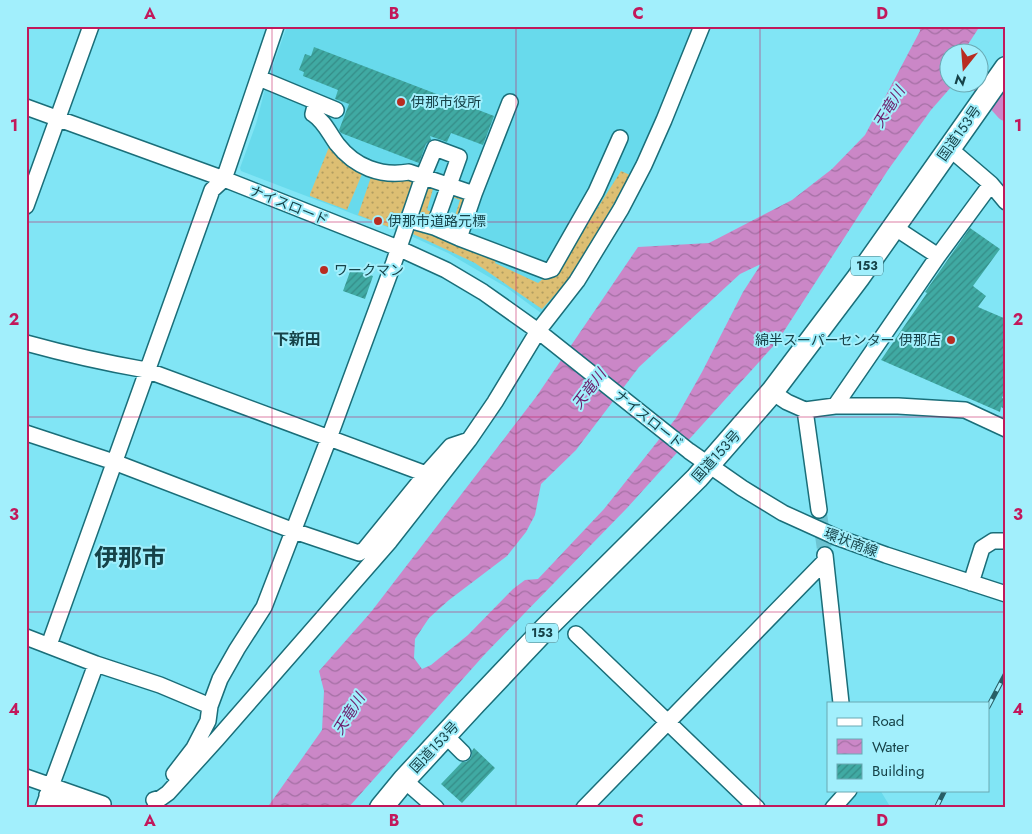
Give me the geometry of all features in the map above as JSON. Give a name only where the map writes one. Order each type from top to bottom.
[{"type":"highway","name":"国道153号","points":[[381,808],[445,735],[546,628],[697,478],[772,392],[858,278],[1006,68]]},
{"type":"street","points":[[26,206],[30,183],[58,119],[91,26]]},
{"type":"street","points":[[49,645],[212,190],[224,179],[276,26]]},
{"type":"street","points":[[152,804],[168,794],[224,732],[390,541],[469,440],[577,282],[621,208],[644,165],[702,26]]},
{"type":"street","points":[[259,78],[336,110]]},
{"type":"street","points":[[316,102],[312,114],[321,119],[344,152],[356,162],[370,170],[381,173],[400,174],[409,172],[474,194]]},
{"type":"street","points":[[459,238],[510,102]]},
{"type":"street","name":"ナイスロード","points":[[26,107],[224,179],[398,248],[446,270],[483,292],[541,333],[689,451],[709,464]]},
{"type":"street","points":[[409,220],[434,227],[546,271],[552,268],[596,192],[620,138]]},
{"type":"street","points":[[953,142],[1006,202]]},
{"type":"street","points":[[152,804],[162,788],[194,748],[208,722],[210,706],[220,679],[264,607],[329,438],[435,148],[459,157],[434,227]]},
{"type":"street","points":[[834,406],[938,256],[991,184]]},
{"type":"street","points":[[894,226],[938,256]]},
{"type":"street","points":[[26,343],[79,357],[146,370],[426,474]]},
{"type":"street","points":[[772,392],[787,402],[805,410],[834,406],[898,406],[965,410],[1006,429]]},
{"type":"street","points":[[805,410],[819,510]]},
{"type":"street","points":[[26,433],[114,462],[294,531],[358,553],[365,549],[451,446],[469,440]]},
{"type":"street","name":"環状南線","points":[[709,464],[757,498],[811,526],[886,555],[1006,594]]},
{"type":"street","points":[[971,583],[982,548],[993,541],[1006,541]]},
{"type":"street","points":[[584,808],[668,723],[825,557],[841,702]]},
{"type":"street","points":[[576,634],[757,808]]},
{"type":"street","points":[[26,637],[96,664],[160,685],[210,706]]},
{"type":"street","points":[[48,794],[96,664]]},
{"type":"street","points":[[445,735],[463,752]]},
{"type":"street","points":[[26,777],[48,794],[80,808]]},
{"type":"street","points":[[404,780],[436,808]]},
{"type":"street","points":[[26,788],[103,804]]},
{"type":"street","points":[[833,808],[847,792]]},
{"type":"shaded area","points":[[287,26],[697,26],[664,108],[613,213],[545,316],[506,287],[448,253],[411,236],[241,171],[240,168],[256,124],[266,85]]},
{"type":"shaded area","points":[[329,147],[342,161],[362,174],[347,210],[310,196]]},
{"type":"shaded area","points":[[621,171],[630,175],[573,275],[542,309],[475,263],[413,234],[416,227],[497,258],[495,263],[538,283],[545,277],[557,272]]},
{"type":"shaded area","points":[[371,177],[392,181],[411,179],[414,183],[394,229],[358,215]]},
{"type":"shaded area","points":[[430,183],[442,187],[440,191],[433,189],[427,210],[432,212],[431,217],[419,213]]},
{"type":"shaded area","points":[[454,191],[466,195],[454,226],[443,223],[446,214],[455,216],[460,200],[452,197]]},
{"type":"shaded area","points":[[853,792],[881,792],[891,808],[839,808]]},
{"type":"water","name":"天竜川","points":[[919,26],[980,26],[970,42],[940,42],[940,92],[947,92],[931,110],[888,170],[777,342],[627,508],[485,654],[348,808],[267,808],[322,730],[324,691],[319,671],[371,612],[536,397],[638,247],[709,243],[792,200],[832,169],[865,135],[920,31]],"holes":[[[761,264],[743,292],[676,418],[604,509],[538,579],[525,580],[513,589],[468,635],[431,665],[422,669],[414,658],[415,639],[429,618],[449,600],[507,556],[526,532],[535,515],[541,484],[576,450],[639,367],[740,274]]]},
{"type":"building","name":"伊那市役所","points":[[314,47],[494,116],[483,145],[451,133],[447,142],[430,136],[431,140],[426,144],[419,163],[341,133],[339,130],[349,104],[335,99],[338,90],[303,76],[304,72],[299,70],[305,54],[311,56]]},
{"type":"building","name":"綿半スーパーセンター 伊那店","points":[[970,228],[1000,249],[973,286],[986,296],[978,307],[1006,319],[1006,389],[1002,398],[1006,399],[1006,401],[1003,408],[1001,407],[1000,412],[881,360],[927,293],[925,292]]},
{"type":"building","points":[[351,269],[373,276],[365,299],[343,291]]},
{"type":"building","points":[[474,748],[495,768],[462,803],[441,784],[462,762],[470,759]]},
{"type":"waterway","points":[[988,92],[1006,112]]},
{"type":"tunnel","points":[[819,510],[825,553]]},
{"type":"railway","points":[[990,703],[1006,673]]},
{"type":"railway","points":[[936,808],[944,792]]},
{"type":"place","name":"伊那市役所","points":[[401,102]]},
{"type":"place","name":"伊那市道路元標","points":[[378,221]]},
{"type":"place","name":"ワークマン","points":[[324,270]]},
{"type":"place","name":"綿半スーパーセンター 伊那店","points":[[951,340]]},
{"type":"district","name":"下新田","points":[[297,339]]},
{"type":"district","name":"伊那市","points":[[130,557]]}]
